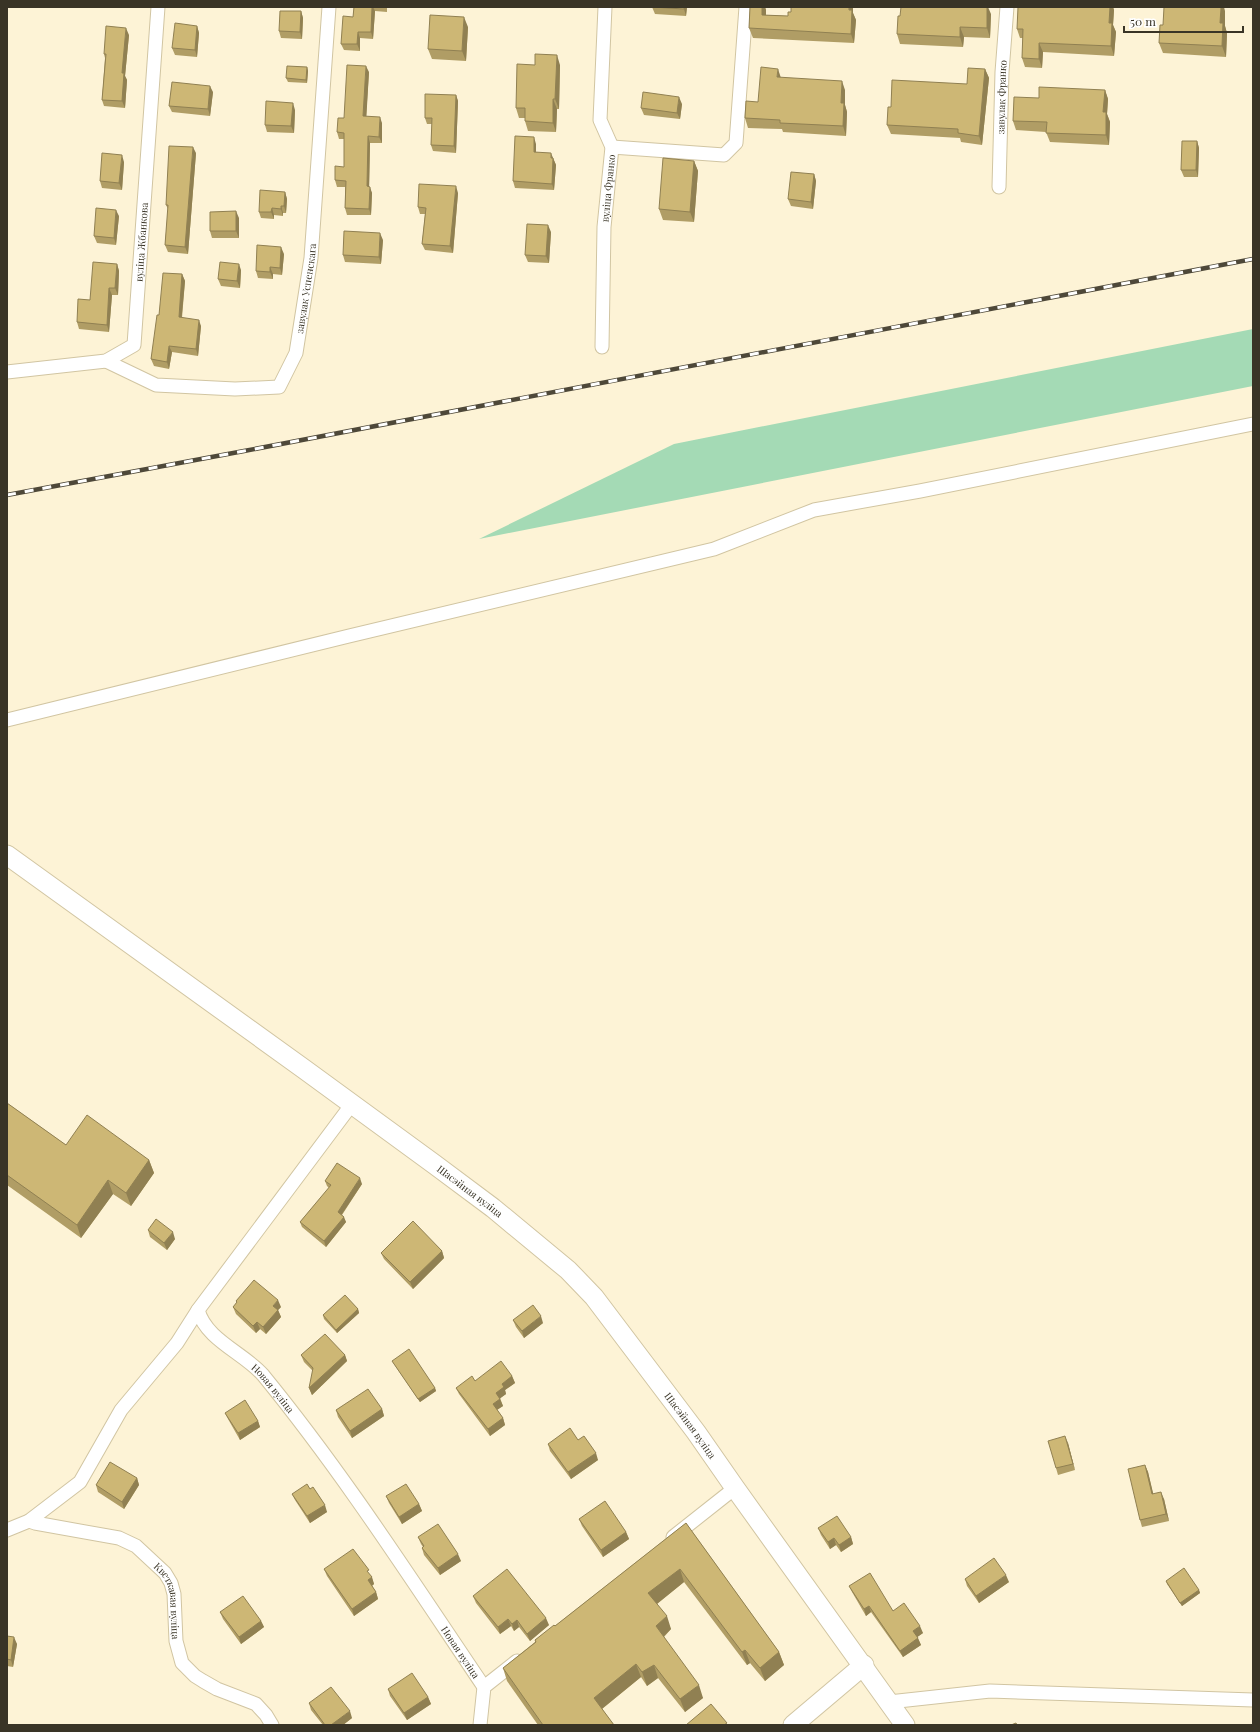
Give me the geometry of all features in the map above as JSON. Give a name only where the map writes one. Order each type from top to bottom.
[{"type":"main road","name":"Шасэйная вуліца","points":[[7,855],[185,982],[434,1164],[492,1208],[568,1270],[594,1297],[696,1432],[864,1665],[905,1725]]},
{"type":"main road","points":[[793,1725],[864,1665]]},
{"type":"street","name":"вуліца Жбанкова","points":[[7,372],[106,361],[134,345],[158,7]]},
{"type":"street","name":"завулак Успенскага","points":[[106,361],[156,385],[235,389],[279,387],[296,353],[311,258],[328,7]]},
{"type":"street","name":"вуліца Франко","points":[[602,347],[604,227],[612,146],[600,120],[606,7]]},
{"type":"street","points":[[612,146],[724,155],[736,143],[746,7]]},
{"type":"street","name":"завулак Франко","points":[[999,187],[1002,72],[1007,7]]},
{"type":"street","points":[[7,720],[349,636],[714,549],[814,510],[920,491],[1253,424]]},
{"type":"street","points":[[7,1530],[29,1521],[80,1482],[121,1410],[177,1343],[198,1310],[352,1104]]},
{"type":"street","name":"Новая вуліца","points":[[198,1310],[203,1323],[212,1333],[248,1360],[262,1374],[330,1462],[396,1556],[484,1688]]},
{"type":"street","points":[[661,1546],[735,1488]]},
{"type":"street","name":"Кветкавая вуліца","points":[[29,1521],[119,1538],[136,1546],[165,1573],[171,1583],[174,1594],[176,1641],[182,1663],[195,1676],[217,1689],[256,1704],[266,1715],[272,1725]]},
{"type":"street","points":[[480,1725],[484,1688],[527,1654]]},
{"type":"street","points":[[889,1702],[990,1691],[1253,1700]]},
{"type":"green space","points":[[1253,329],[1253,386],[479,539],[674,444]]},
{"type":"building","points":[[354,7],[372,7],[371,32],[358,32],[357,44],[341,44],[343,16],[353,17]]},
{"type":"building","points":[[652,7],[684,7],[684,9]]},
{"type":"building","points":[[750,7],[762,7],[762,15],[788,16],[788,12],[791,12],[791,7],[849,7],[849,10],[852,10],[851,34],[749,28]]},
{"type":"building","points":[[901,7],[987,7],[987,28],[960,27],[960,37],[897,34],[898,16],[900,16]]},
{"type":"building","points":[[1018,7],[1110,7],[1109,23],[1112,23],[1111,46],[1039,43],[1039,59],[1022,58],[1023,29],[1017,29]]},
{"type":"building","points":[[1164,7],[1221,7],[1220,23],[1223,23],[1222,46],[1159,43],[1160,25],[1163,25]]},
{"type":"building","points":[[280,11],[301,11],[300,32],[279,31]]},
{"type":"building","points":[[430,15],[464,17],[462,51],[428,49]]},
{"type":"building","points":[[175,23],[197,26],[195,50],[172,48]]},
{"type":"building","points":[[106,26],[126,28],[122,73],[124,73],[122,101],[102,100],[106,54],[104,54]]},
{"type":"building","points":[[535,54],[557,55],[555,99],[553,99],[553,123],[525,121],[525,108],[516,108],[517,64],[535,65]]},
{"type":"building","points":[[347,65],[366,66],[363,116],[380,117],[379,137],[368,136],[367,186],[370,187],[369,209],[345,208],[346,181],[335,180],[335,166],[344,167],[344,133],[337,132],[338,118],[344,118]]},
{"type":"building","points":[[287,66],[307,67],[306,80],[286,78]]},
{"type":"building","points":[[761,67],[778,69],[777,77],[842,81],[841,103],[844,103],[843,126],[780,123],[780,120],[745,118],[746,101],[758,102]]},
{"type":"building","points":[[968,68],[985,69],[979,136],[958,133],[958,129],[887,125],[888,107],[891,107],[892,80],[967,84]]},
{"type":"building","points":[[172,82],[210,86],[208,109],[169,106]]},
{"type":"building","points":[[1039,87],[1105,90],[1103,112],[1106,112],[1106,135],[1046,133],[1047,122],[1013,121],[1014,97],[1039,98]]},
{"type":"building","points":[[643,92],[679,97],[677,113],[641,108]]},
{"type":"building","points":[[425,94],[456,95],[454,146],[431,145],[432,118],[425,118]]},
{"type":"building","points":[[266,101],[293,103],[291,126],[265,125]]},
{"type":"building","points":[[515,136],[534,137],[534,152],[551,153],[551,158],[553,158],[552,184],[513,181]]},
{"type":"building","points":[[1182,141],[1197,141],[1196,170],[1181,170]]},
{"type":"building","points":[[169,146],[193,147],[185,247],[165,245],[168,205],[166,205]]},
{"type":"building","points":[[102,153],[122,155],[119,183],[100,181]]},
{"type":"building","points":[[663,158],[694,161],[690,212],[659,209]]},
{"type":"building","points":[[791,172],[814,174],[811,202],[788,199]]},
{"type":"building","points":[[419,184],[456,186],[450,246],[422,244],[426,208],[418,207]]},
{"type":"building","points":[[260,190],[285,192],[284,206],[281,206],[281,209],[272,208],[271,212],[259,212]]},
{"type":"building","points":[[96,208],[116,210],[114,238],[94,236]]},
{"type":"building","points":[[236,211],[236,231],[210,231],[210,212]]},
{"type":"building","points":[[527,224],[548,225],[546,256],[525,255]]},
{"type":"building","points":[[344,231],[380,233],[379,257],[343,255]]},
{"type":"building","points":[[257,245],[281,247],[280,268],[270,267],[270,272],[256,271]]},
{"type":"building","points":[[93,262],[117,264],[115,288],[109,288],[107,325],[77,322],[78,299],[90,300]]},
{"type":"building","points":[[220,262],[239,264],[237,281],[218,279]]},
{"type":"building","points":[[163,273],[182,274],[179,317],[199,320],[196,349],[169,346],[167,362],[151,359],[157,315],[159,315]]},
{"type":"building","points":[[7,1103],[66,1145],[87,1115],[149,1160],[126,1193],[108,1180],[77,1225],[7,1175]]},
{"type":"building","points":[[337,1163],[360,1178],[338,1212],[344,1217],[324,1241],[300,1222],[331,1185],[325,1181]]},
{"type":"building","points":[[156,1219],[173,1232],[164,1243],[148,1230]]},
{"type":"building","points":[[413,1221],[442,1251],[410,1282],[381,1253]]},
{"type":"building","points":[[254,1280],[278,1300],[273,1306],[278,1310],[263,1327],[257,1322],[253,1326],[233,1307],[237,1302],[236,1301]]},
{"type":"building","points":[[345,1295],[358,1309],[336,1330],[323,1315]]},
{"type":"building","points":[[533,1305],[541,1316],[522,1331],[513,1320]]},
{"type":"building","points":[[325,1334],[345,1355],[309,1388],[313,1368],[301,1355]]},
{"type":"building","points":[[409,1349],[435,1388],[418,1399],[392,1361]]},
{"type":"building","points":[[501,1361],[512,1376],[502,1384],[504,1387],[496,1393],[500,1399],[493,1404],[503,1418],[488,1429],[456,1388],[472,1376],[475,1381]]},
{"type":"building","points":[[368,1389],[382,1409],[350,1431],[336,1410]]},
{"type":"building","points":[[245,1400],[258,1421],[238,1433],[225,1413]]},
{"type":"building","points":[[570,1428],[578,1440],[584,1436],[596,1453],[568,1472],[548,1444]]},
{"type":"building","points":[[1065,1436],[1073,1464],[1056,1468],[1048,1441]]},
{"type":"building","points":[[110,1462],[137,1478],[122,1502],[96,1485]]},
{"type":"building","points":[[1145,1465],[1152,1494],[1161,1492],[1166,1514],[1140,1520],[1128,1469]]},
{"type":"building","points":[[307,1484],[310,1489],[313,1487],[325,1505],[307,1516],[292,1494]]},
{"type":"building","points":[[406,1484],[419,1504],[399,1517],[386,1496]]},
{"type":"building","points":[[605,1501],[626,1532],[601,1550],[579,1519]]},
{"type":"building","points":[[837,1516],[851,1537],[839,1545],[834,1538],[828,1542],[818,1528]]},
{"type":"building","points":[[686,1523],[779,1652],[760,1668],[745,1650],[742,1652],[680,1569],[648,1593],[667,1616],[656,1626],[699,1685],[680,1699],[654,1665],[642,1672],[636,1664],[594,1698],[614,1725],[543,1725],[503,1668],[536,1642],[535,1640]]},
{"type":"building","points":[[438,1524],[458,1554],[438,1568],[422,1548],[424,1546],[418,1537]]},
{"type":"building","points":[[353,1549],[369,1570],[367,1571],[372,1577],[368,1580],[376,1592],[352,1609],[324,1569]]},
{"type":"building","points":[[994,1558],[1006,1575],[976,1596],[965,1579]]},
{"type":"building","points":[[1184,1568],[1199,1590],[1180,1603],[1166,1581]]},
{"type":"building","points":[[507,1569],[546,1618],[527,1634],[517,1620],[512,1624],[508,1619],[498,1627],[473,1596]]},
{"type":"building","points":[[870,1573],[893,1611],[904,1603],[920,1626],[913,1631],[918,1638],[900,1651],[869,1606],[864,1609],[849,1586]]},
{"type":"building","points":[[243,1596],[261,1621],[239,1637],[220,1612]]},
{"type":"building","points":[[7,1636],[14,1637],[11,1660],[7,1659]]},
{"type":"building","points":[[412,1673],[428,1697],[404,1713],[388,1689]]},
{"type":"building","points":[[331,1687],[350,1711],[331,1725],[325,1725],[309,1703]]},
{"type":"building","points":[[711,1704],[727,1723],[724,1725],[686,1725]]},
{"type":"railway","points":[[7,495],[1253,259]]}]
